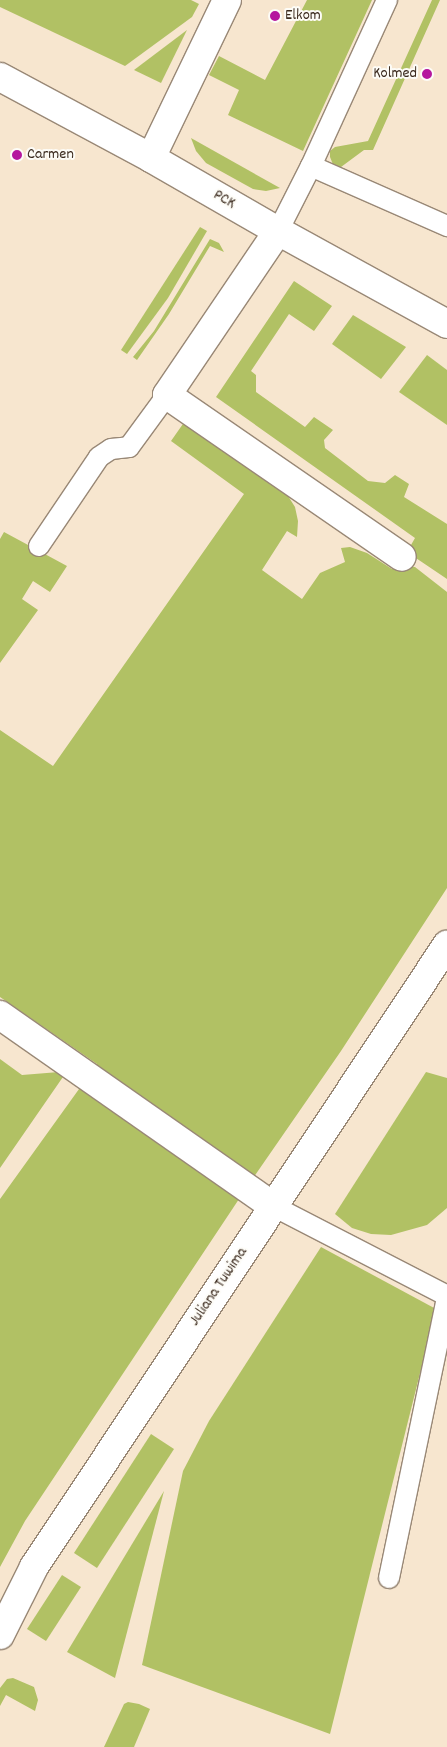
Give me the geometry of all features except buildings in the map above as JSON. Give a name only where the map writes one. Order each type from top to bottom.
[{"type":"street","points":[[151,158],[227,0]]},
{"type":"street","name":"PCK","points":[[0,77],[151,158],[278,231],[447,324]]},
{"type":"street","points":[[278,231],[168,394],[402,557]]},
{"type":"street","name":"Juliana Tuwima","points":[[0,1635],[34,1567],[447,945]]},
{"type":"street","points":[[0,1015],[273,1206]]},
{"type":"lane","points":[[278,231],[311,166],[387,0]]},
{"type":"lane","points":[[311,166],[447,226]]},
{"type":"lane","points":[[39,546],[98,457],[111,448],[129,447],[168,394]]},
{"type":"lane","points":[[273,1206],[447,1296]]},
{"type":"lane","points":[[389,1578],[447,1299]]},
{"type":"green space","points":[[0,0],[191,0],[199,4],[192,17],[125,66],[0,7]]},
{"type":"green space","points":[[307,0],[372,0],[303,151],[228,115],[239,90],[209,75],[219,56],[265,80]]},
{"type":"green space","points":[[432,0],[440,0],[373,150],[364,150],[341,167],[334,167],[330,151],[335,147],[368,141]]},
{"type":"green space","points":[[187,30],[161,83],[134,70]]},
{"type":"green space","points":[[191,138],[280,188],[266,191],[253,189],[206,163],[196,151]]},
{"type":"green space","points":[[200,227],[207,231],[168,298],[127,354],[121,350]]},
{"type":"green space","points":[[210,239],[219,243],[224,252],[210,246],[169,314],[137,360],[133,357],[154,331]]},
{"type":"green space","points":[[294,281],[332,306],[314,331],[289,314],[251,371],[256,375],[256,392],[305,427],[314,417],[333,430],[324,440],[325,448],[368,481],[385,483],[395,475],[409,484],[404,497],[447,524],[447,579],[407,552],[415,538],[216,397]]},
{"type":"green space","points":[[353,315],[406,347],[381,379],[332,344]]},
{"type":"green space","points":[[427,355],[447,370],[447,425],[399,392]]},
{"type":"green space","points":[[185,421],[288,496],[295,507],[298,521],[297,537],[287,531],[262,570],[302,599],[320,573],[345,562],[341,548],[350,547],[367,553],[392,569],[397,566],[415,567],[447,592],[447,888],[341,1051],[247,1187],[25,1521],[0,1567],[0,1199],[97,1064],[0,997],[0,730],[53,766],[244,494],[171,441]]},
{"type":"green space","points":[[4,532],[67,566],[50,592],[33,581],[22,599],[38,610],[0,663],[0,539]]},
{"type":"green space","points":[[0,1059],[22,1075],[59,1072],[65,1074],[0,1168]]},
{"type":"green space","points":[[426,1072],[447,1078],[447,1208],[427,1225],[391,1235],[371,1234],[352,1228],[335,1214]]},
{"type":"green space","points":[[321,1247],[436,1309],[330,1734],[142,1665],[183,1471],[209,1421]]},
{"type":"green space","points":[[151,1434],[174,1449],[97,1568],[74,1553]]},
{"type":"green space","points":[[164,1491],[115,1678],[67,1652]]},
{"type":"green space","points":[[62,1575],[81,1587],[46,1641],[27,1629]]},
{"type":"green space","points":[[13,1678],[34,1687],[38,1700],[35,1711],[6,1695],[0,1706],[0,1688],[7,1679]]},
{"type":"green space","points":[[128,1702],[150,1709],[134,1747],[104,1747],[124,1704]]},
{"type":"place","name":"Elkom","points":[[275,16]]},
{"type":"place","name":"Kolmed","points":[[427,74]]},
{"type":"place","name":"Carmen","points":[[17,155]]}]
